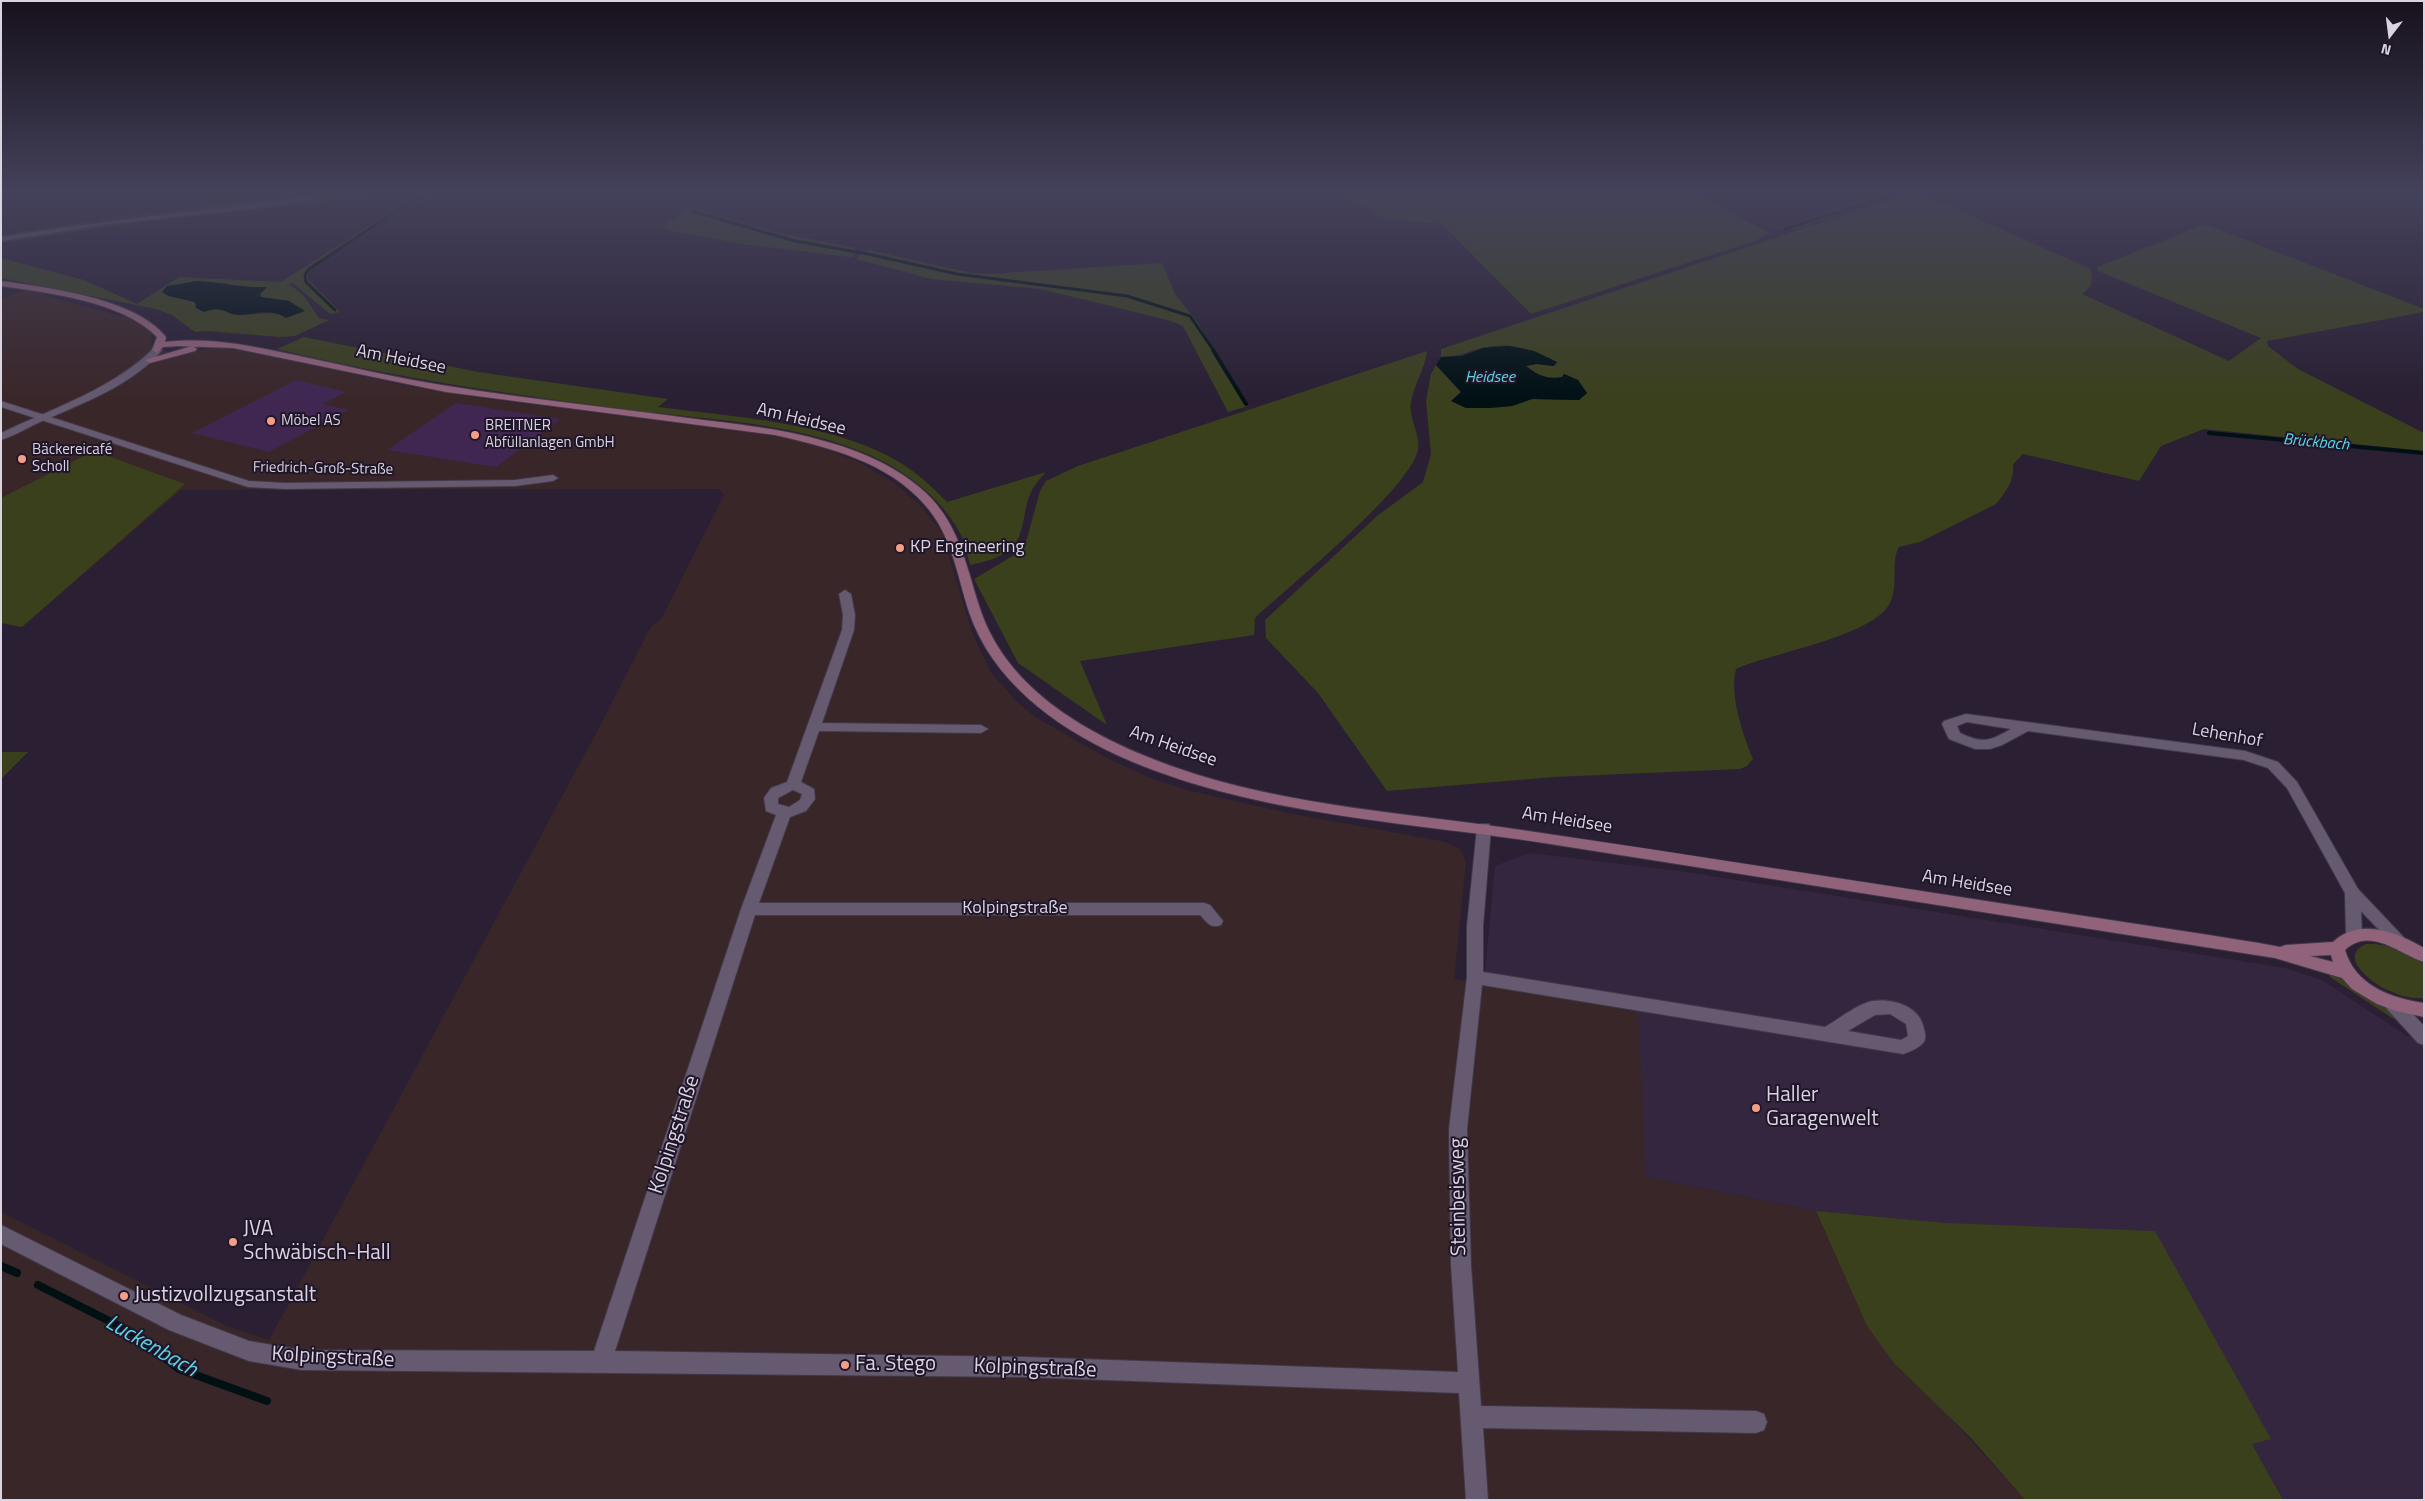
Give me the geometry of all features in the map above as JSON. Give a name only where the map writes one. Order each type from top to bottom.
[{"type":"main road","points":[[1,283],[59,294],[125,312],[141,319],[158,330],[210,344]]},
{"type":"main road","points":[[158,330],[162,337],[158,347]]},
{"type":"main road","points":[[150,360],[210,344]]},
{"type":"main road","name":"Am Heidsee","points":[[158,347],[210,344],[268,352],[446,389],[775,432],[814,440],[843,449],[879,465],[900,477],[931,505],[951,533],[958,551],[966,588],[983,632],[992,649],[1018,680],[1044,705],[1083,731],[1120,751],[1155,766],[1253,794],[1385,816],[1484,828],[2275,952],[2347,973]]},
{"type":"main road","points":[[2424,956],[2402,944],[2375,935],[2354,935],[2343,940],[2337,948],[2339,961],[2347,973],[2359,985],[2393,1004],[2424,1010]]},
{"type":"main road","name":"Am Heidsee","points":[[2275,952],[2337,948]]},
{"type":"street","points":[[1,436],[113,382],[150,360],[158,347]]},
{"type":"street","name":"Friedrich-Groß-Straße","points":[[1,404],[248,484],[285,486],[515,483],[553,478]]},
{"type":"street","points":[[793,785],[848,630],[849,615],[844,594]]},
{"type":"street","points":[[814,727],[981,729]]},
{"type":"street","name":"Lehenhof","points":[[2024,727],[2245,756],[2273,765],[2292,785],[2353,894],[2402,944]]},
{"type":"street","points":[[793,785],[803,787],[808,792],[809,799],[804,806],[795,811],[784,813],[776,811],[771,807],[769,802],[777,791],[793,785]]},
{"type":"street","name":"Kolpingstraße","points":[[601,1362],[749,909],[784,813]]},
{"type":"street","name":"Steinbeisweg","points":[[1477,1500],[1461,1265],[1458,1129],[1475,977],[1475,926],[1484,828]]},
{"type":"street","name":"Lehenhof","points":[[2353,894],[2354,935]]},
{"type":"street","name":"Kolpingstraße","points":[[749,909],[1204,909],[1215,920]]},
{"type":"street","points":[[1475,977],[1828,1034]]},
{"type":"street","points":[[2393,1004],[2424,1038]]},
{"type":"street","name":"Kolpingstraße","points":[[1,1234],[176,1322],[249,1351],[302,1360],[339,1362],[601,1362],[1024,1367],[1470,1383]]},
{"type":"street","points":[[1472,1417],[1756,1422]]},
{"type":"shaded area","points":[[26,290],[135,320],[151,331],[152,346],[159,347],[173,355],[212,348],[239,350],[399,384],[473,397],[781,437],[821,447],[859,462],[895,483],[922,507],[942,533],[972,632],[990,671],[1018,703],[1037,718],[1109,759],[1153,779],[1187,790],[1288,813],[1446,842],[1460,849],[1466,863],[1454,979],[1638,1012],[1646,1177],[1816,1211],[1867,1326],[2025,1500],[1,1500],[1,1212],[227,1326],[269,1340],[601,724],[650,628],[661,619],[724,495],[719,489],[181,490],[22,627],[1,623],[1,299]]},
{"type":"shaded area","points":[[1529,853],[1687,872],[2285,968],[2322,980],[2407,1036],[2424,1039],[2424,1500],[2283,1500],[2252,1444],[2270,1439],[1946,1223],[1816,1211],[1645,1177],[1637,1012],[1484,984],[1495,866]]},
{"type":"green space","points":[[1,262],[16,262],[84,280],[137,304],[179,277],[281,282],[312,262],[321,262],[312,268],[308,274],[308,280],[340,312],[330,314],[293,283],[289,284],[304,296],[319,318],[329,320],[295,336],[280,337],[206,331],[195,332],[172,315],[156,309],[1,278]],"holes":[[[224,283],[238,287],[266,287],[260,294],[261,297],[289,301],[280,314],[242,315],[202,305],[163,292]]]},
{"type":"green space","points":[[867,262],[922,262],[971,273],[988,274],[1162,263],[1175,294],[1197,322],[1248,406],[1228,412],[1183,326],[1171,321],[1041,289],[931,279]]},
{"type":"green space","points":[[1480,262],[1690,262],[1531,314]]},
{"type":"green space","points":[[1702,262],[2076,262],[2089,268],[2092,274],[2091,286],[2082,294],[2229,361],[2261,338],[2098,271],[2097,267],[2109,262],[2303,262],[2424,309],[2424,312],[2267,341],[2268,346],[2298,369],[2424,433],[2424,451],[2204,429],[2161,446],[2139,481],[2023,454],[2013,464],[2011,481],[1996,504],[1920,542],[1899,547],[1895,560],[1893,596],[1880,615],[1864,625],[1843,634],[1736,669],[1734,690],[1738,714],[1753,759],[1747,766],[1740,769],[1554,777],[1387,791],[1318,693],[1266,638],[1265,620],[1377,516],[1423,482],[1431,454],[1426,401],[1431,374],[1436,365],[1461,392],[1452,401],[1466,408],[1512,406],[1532,399],[1579,400],[1587,393],[1578,380],[1564,374],[1562,377],[1557,378],[1547,377],[1538,374],[1526,366],[1536,364],[1553,366],[1556,362],[1530,350],[1501,345],[1441,357],[1441,349]]},
{"type":"green space","points":[[304,337],[478,372],[668,399],[658,407],[787,424],[820,431],[852,440],[881,452],[913,471],[947,502],[1046,472],[1036,483],[1031,493],[1018,540],[1014,546],[995,558],[970,565],[963,539],[956,525],[925,490],[886,463],[843,445],[783,429],[541,398],[452,384],[364,369],[277,349]]},
{"type":"green space","points":[[1427,351],[1411,402],[1411,414],[1418,438],[1418,450],[1410,467],[1372,512],[1255,618],[1254,635],[1080,661],[1107,725],[1018,663],[974,579],[1016,554],[1026,542],[1040,491],[1046,481],[1078,466]]},
{"type":"green space","points":[[94,451],[185,484],[22,627],[1,623],[1,498]]},
{"type":"green space","points":[[1,752],[28,752],[1,779]]},
{"type":"green space","points":[[2366,944],[2382,945],[2397,949],[2424,964],[2424,998],[2411,998],[2398,994],[2383,988],[2367,977],[2356,963],[2355,956],[2358,950]]},
{"type":"green space","points":[[2327,972],[2367,994],[2403,1022],[2392,1018],[2330,977]]},
{"type":"green space","points":[[1816,1211],[1946,1223],[2155,1231],[2271,1439],[2252,1444],[2283,1500],[2025,1500],[1971,1438],[1894,1363],[1867,1326]]},
{"type":"water","points":[[197,281],[249,287],[267,287],[260,294],[261,297],[289,301],[305,311],[286,318],[269,312],[236,315],[217,309],[204,312],[196,308],[195,302],[168,296],[162,292],[167,286]]},
{"type":"water","name":"Heidsee","points":[[1509,346],[1534,351],[1557,362],[1554,366],[1536,364],[1526,366],[1534,372],[1547,377],[1557,378],[1562,377],[1564,374],[1578,380],[1587,393],[1579,400],[1532,399],[1512,406],[1489,408],[1466,408],[1451,401],[1461,392],[1436,365],[1441,357],[1462,356],[1483,348]]},
{"type":"building","name":"Möbel AS","points":[[296,380],[346,392],[323,404],[348,410],[269,452],[192,433]]},
{"type":"building","name":"BREITNER Abfüllanlagen GmbH","points":[[456,403],[561,419],[496,467],[387,450]]},
{"type":"waterway","points":[[319,262],[309,269],[305,275],[306,282],[335,310]]},
{"type":"waterway","points":[[904,262],[957,274],[1127,296],[1190,316],[1214,351]]},
{"type":"waterway","points":[[1213,350],[1246,404]]},
{"type":"waterway","name":"Brückbach","points":[[2209,433],[2424,453]]},
{"type":"waterway","name":"Luckenbach","points":[[1,1266],[17,1273]]},
{"type":"waterway","name":"Luckenbach","points":[[38,1285],[131,1332],[179,1369],[267,1401]]},
{"type":"place","name":"Möbel AS","points":[[271,421]]},
{"type":"place","name":"BREITNER Abfüllanlagen GmbH","points":[[475,435]]},
{"type":"place","name":"Bäckereicafé Scholl","points":[[22,459]]},
{"type":"place","name":"KP Engineering","points":[[900,548]]},
{"type":"place","name":"Haller Garagenwelt","points":[[1756,1108]]},
{"type":"place","name":"JVA Schwäbisch-Hall","points":[[233,1242]]},
{"type":"place","name":"Justizvollzugsanstalt","points":[[124,1296]]},
{"type":"place","name":"Fa. Stego","points":[[845,1365]]}]
